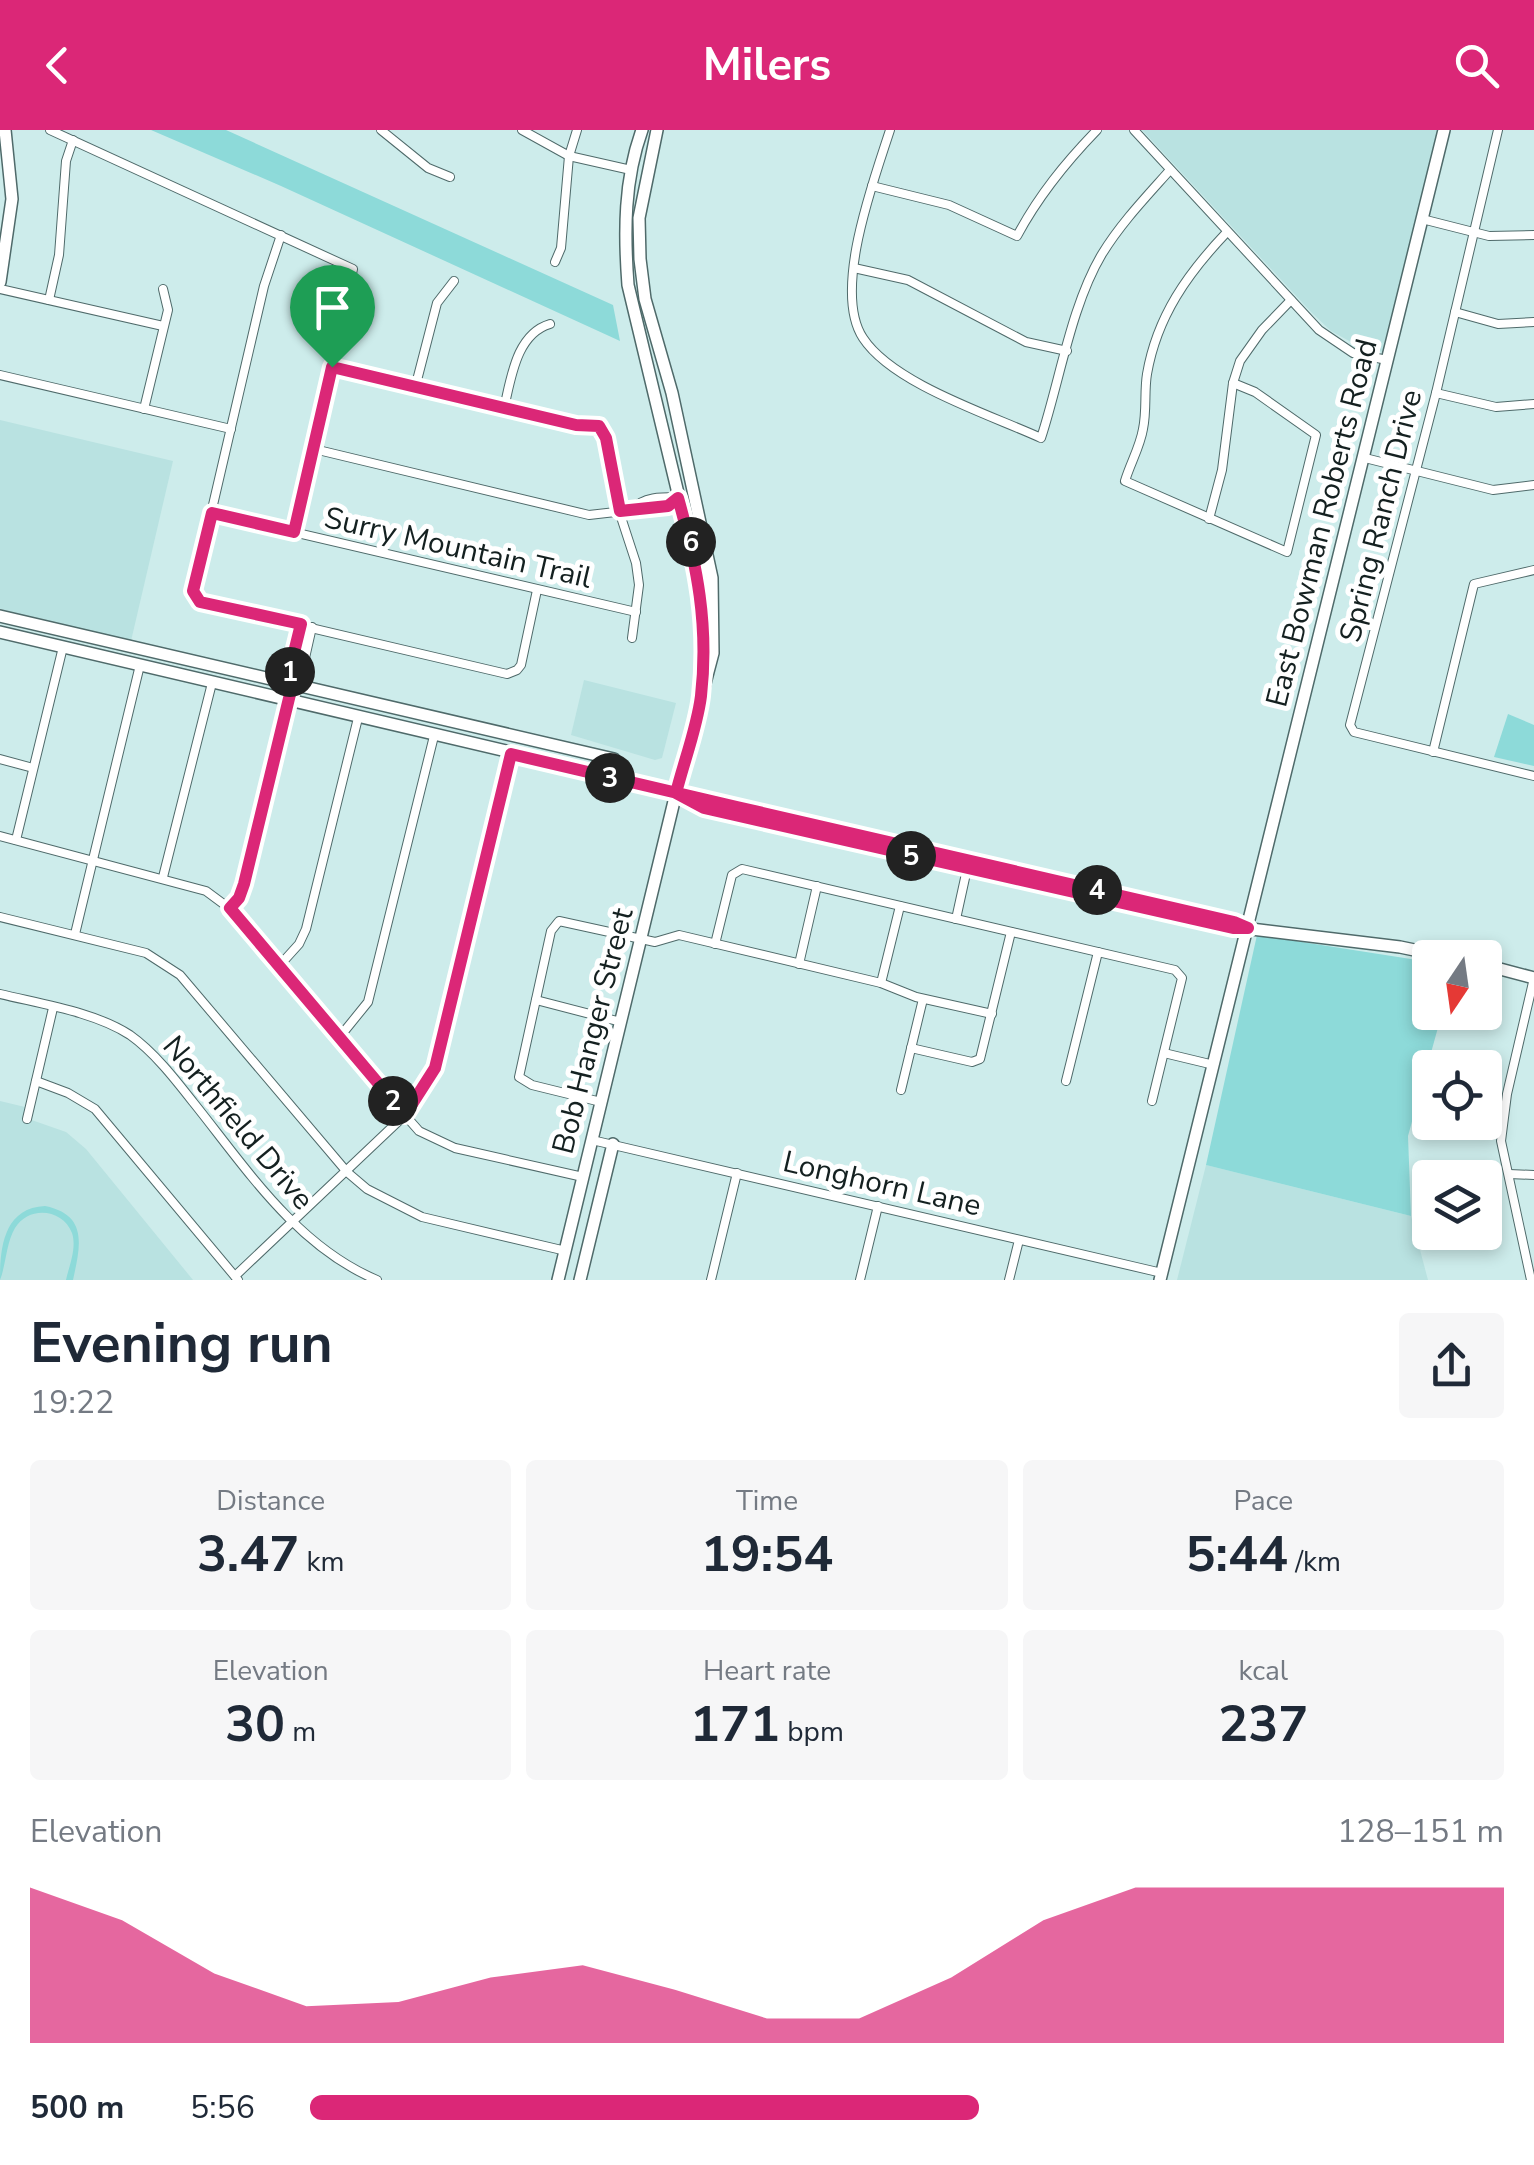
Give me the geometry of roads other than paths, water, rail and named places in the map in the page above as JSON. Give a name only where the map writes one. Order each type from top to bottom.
[{"type":"main road","points":[[0,286],[12,200],[5,130]]},
{"type":"main road","points":[[642,130],[631,170],[624,242],[628,284],[685,496]]},
{"type":"main road","points":[[657,130],[641,204],[640,259],[645,299],[676,412],[685,496]]},
{"type":"main road","name":"East Bowman Roberts Road","points":[[1161,1277],[1444,130]]},
{"type":"main road","name":"Bob Hanger Street","points":[[558,1280],[713,654],[712,578],[685,496]]},
{"type":"main road","points":[[0,616],[614,759]]},
{"type":"main road","points":[[0,632],[1248,928]]},
{"type":"main road","points":[[63,647],[66,633]]},
{"type":"main road","points":[[289,700],[292,686]]},
{"type":"main road","points":[[492,732],[562,766]]},
{"type":"main road","points":[[676,793],[704,808],[1233,928],[1412,949]]},
{"type":"main road","points":[[1502,970],[1534,978]]},
{"type":"main road","name":"Bob Hanger Street","points":[[580,1280],[613,1144]]},
{"type":"street","points":[[50,130],[353,269],[294,532]]},
{"type":"street","points":[[381,130],[428,168],[450,176]]},
{"type":"street","points":[[522,130],[569,156],[631,170]]},
{"type":"street","points":[[554,262],[561,248],[569,156],[577,130]]},
{"type":"street","points":[[890,130],[872,186],[854,268],[852,302],[860,335],[879,357],[906,376],[1042,438],[1077,307],[1100,257],[1126,218],[1170,170]]},
{"type":"street","points":[[872,186],[950,205],[1017,236],[1061,168],[1097,130]]},
{"type":"street","points":[[1134,130],[1319,330],[1354,353],[1387,360]]},
{"type":"street","name":"Spring Ranch Drive","points":[[1498,130],[1436,393],[1350,724],[1354,732],[1534,776]]},
{"type":"street","points":[[49,300],[59,254],[66,161],[74,140]]},
{"type":"street","points":[[1422,218],[1506,238],[1534,235]]},
{"type":"street","points":[[1228,232],[1196,265],[1175,295],[1158,334],[1147,375],[1142,434],[1125,481],[1287,552],[1316,435],[1254,392],[1233,383]]},
{"type":"street","points":[[281,236],[264,286],[193,591],[195,597],[200,602],[513,673],[521,665],[538,590]]},
{"type":"street","points":[[854,268],[896,276],[1026,342],[1067,351]]},
{"type":"street","points":[[415,388],[437,303],[454,280]]},
{"type":"street","points":[[0,286],[163,326]]},
{"type":"street","points":[[144,409],[168,302],[163,289]]},
{"type":"street","points":[[1208,519],[1222,470],[1233,383],[1240,361],[1262,330],[1291,300]]},
{"type":"street","points":[[1455,312],[1498,324],[1534,322]]},
{"type":"street","points":[[504,408],[523,348],[540,327],[550,324]]},
{"type":"street","points":[[332,367],[602,429],[636,563],[639,584],[632,638]]},
{"type":"street","points":[[0,375],[231,430]]},
{"type":"street","points":[[1436,393],[1496,407],[1534,404]]},
{"type":"street","points":[[314,449],[589,515],[668,506],[685,496]]},
{"type":"street","points":[[1366,458],[1493,490],[1534,486]]},
{"type":"street","name":"Surry Mountain Trail","points":[[212,513],[636,612]]},
{"type":"street","points":[[1433,752],[1474,584],[1534,570]]},
{"type":"street","points":[[301,624],[288,677],[292,686],[300,680],[312,628]]},
{"type":"street","points":[[16,840],[63,647]]},
{"type":"street","points":[[75,934],[140,666]]},
{"type":"street","points":[[163,878],[212,682]]},
{"type":"street","points":[[230,908],[244,884],[289,700]]},
{"type":"street","points":[[280,965],[299,944],[306,929],[358,718]]},
{"type":"street","points":[[338,1039],[368,1002],[434,736]]},
{"type":"street","points":[[36,1081],[95,1109],[237,1278],[405,1115],[435,1068],[511,754]]},
{"type":"street","points":[[0,759],[34,768]]},
{"type":"street","points":[[0,836],[206,891],[230,908],[419,1131],[455,1148],[584,1177]]},
{"type":"street","points":[[715,944],[732,875],[742,869],[1181,973],[1152,1101]]},
{"type":"street","points":[[956,918],[967,869]]},
{"type":"street","points":[[799,964],[817,886]]},
{"type":"street","points":[[881,983],[900,906]]},
{"type":"street","points":[[0,916],[146,952],[180,975],[347,1172],[389,1203],[422,1218],[566,1251]]},
{"type":"street","points":[[601,1102],[532,1085],[519,1077],[555,922],[656,942],[676,935],[881,983],[923,999],[992,1014]]},
{"type":"street","points":[[911,1048],[978,1061],[1011,932]]},
{"type":"street","points":[[1066,1081],[1098,952]]},
{"type":"street","points":[[1531,1280],[1531,1265],[1502,1141],[1506,1094],[1534,978]]},
{"type":"street","name":"Northfield Drive","points":[[0,994],[96,1018],[142,1044],[294,1224],[328,1254],[377,1280]]},
{"type":"street","points":[[902,1090],[923,999]]},
{"type":"street","points":[[536,1000],[621,1022]]},
{"type":"street","points":[[27,1119],[52,1008]]},
{"type":"street","points":[[1164,1053],[1214,1065]]},
{"type":"street","name":"Longhorn Lane","points":[[592,1140],[1161,1277]]},
{"type":"street","points":[[710,1280],[736,1173]]},
{"type":"street","points":[[1508,1174],[1534,1175]]},
{"type":"street","points":[[860,1280],[878,1206]]},
{"type":"street","points":[[1010,1280],[1019,1240]]}]
